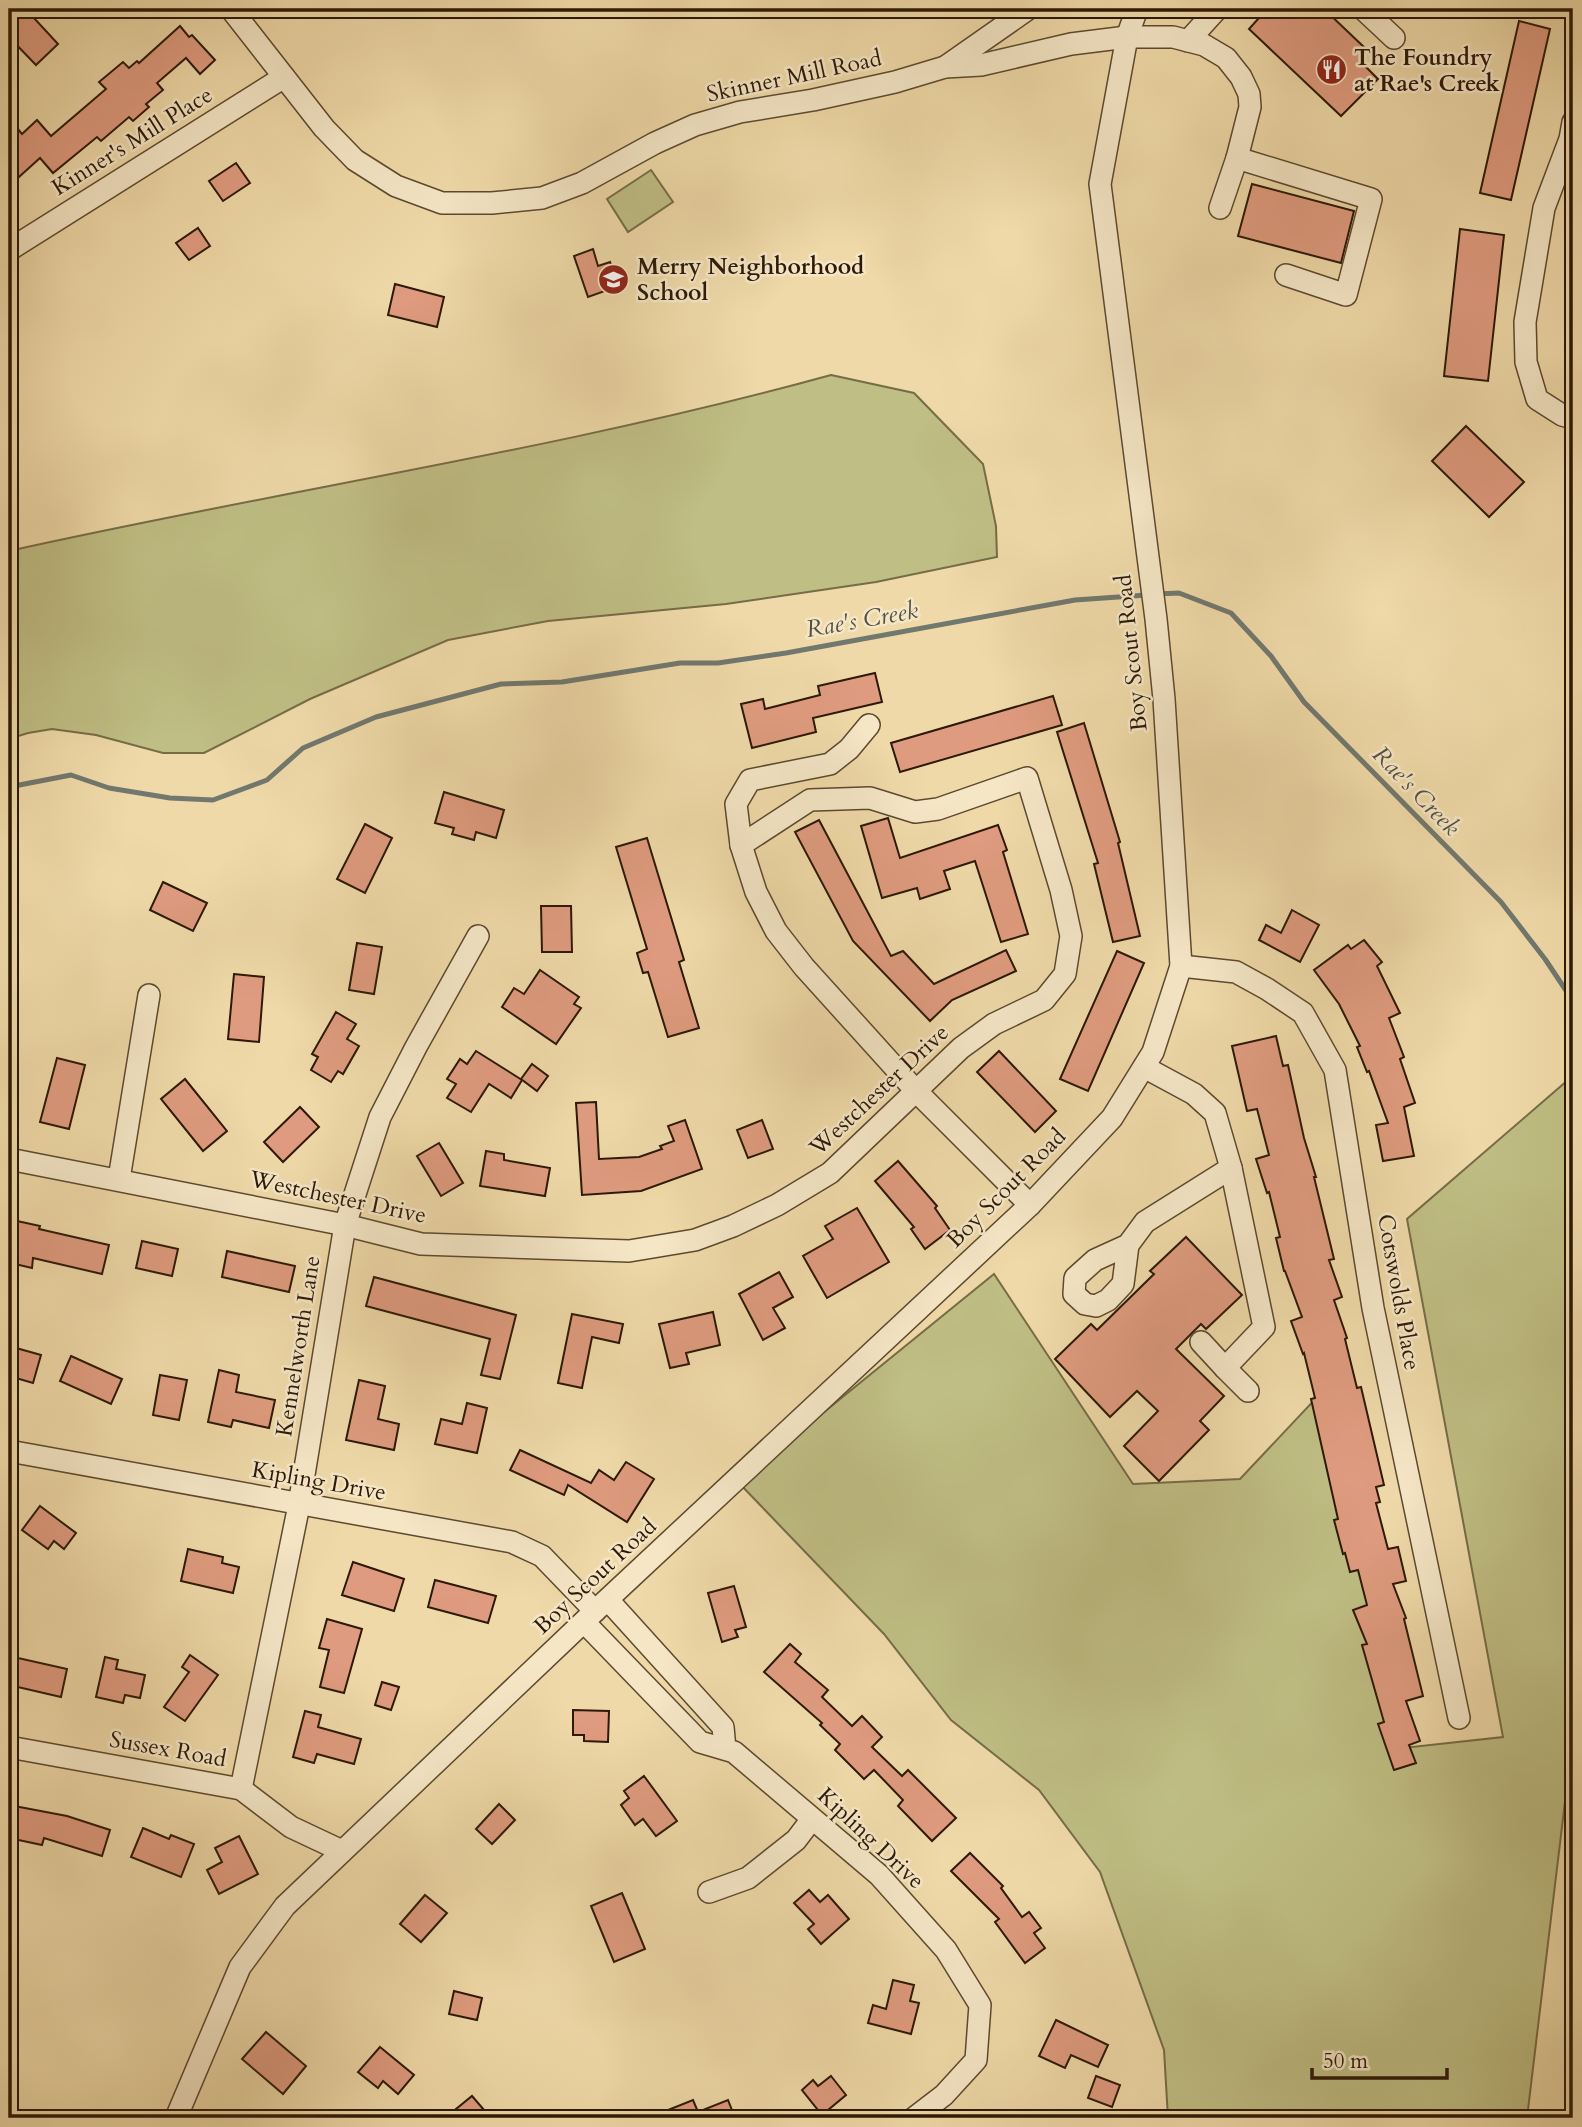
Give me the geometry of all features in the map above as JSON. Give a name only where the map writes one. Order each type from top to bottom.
[{"type":"street","name":"Skinner Mill Road","points":[[231,9],[324,128],[355,160],[396,186],[442,203],[492,203],[542,198],[582,183],[655,143],[706,121],[740,112],[813,100],[895,82],[945,67],[981,65],[1071,44],[1127,37],[1173,37],[1204,45],[1226,58],[1241,77],[1249,94],[1250,107],[1220,208]]},
{"type":"street","points":[[945,67],[1028,9]]},
{"type":"street","name":"Boy Scout Road","points":[[176,2118],[240,1967],[285,1906],[1030,1205],[1112,1118],[1153,1052],[1181,966],[1164,699],[1156,619],[1100,184],[1127,37],[1137,9]]},
{"type":"street","points":[[1188,41],[1217,9]]},
{"type":"street","points":[[1363,9],[1394,38]]},
{"type":"street","name":"Kinner's Mill Place","points":[[9,250],[284,77]]},
{"type":"street","points":[[1573,122],[1570,139],[1544,208],[1525,322],[1525,362],[1537,399],[1562,415],[1573,418]]},
{"type":"street","points":[[1237,158],[1371,199],[1346,295],[1286,275]]},
{"type":"street","points":[[869,725],[849,749],[830,764],[750,780],[736,804],[741,845],[757,892],[776,931],[804,967],[917,1092],[1030,1205]]},
{"type":"street","name":"Westchester Drive","points":[[9,1159],[345,1225],[421,1244],[629,1251],[695,1240],[733,1226],[776,1205],[830,1172],[961,1048],[994,1024],[1044,1000],[1065,974],[1071,936],[1061,890],[1027,778],[938,809],[915,812],[870,798],[810,800],[741,845]]},
{"type":"street","name":"Kennelworth Lane","points":[[241,1788],[299,1505],[345,1225],[380,1117],[478,936]]},
{"type":"street","name":"Cotswolds Place","points":[[1181,966],[1236,972],[1303,1013],[1335,1070],[1373,1308],[1459,1718]]},
{"type":"street","points":[[119,1179],[149,995]]},
{"type":"street","points":[[1144,1067],[1195,1094],[1215,1113],[1230,1168],[1264,1326],[1225,1368]]},
{"type":"street","points":[[1128,1245],[1145,1222],[1230,1168]]},
{"type":"street","points":[[1201,1342],[1248,1391]]},
{"type":"street","name":"Kipling Drive","points":[[9,1451],[512,1542],[542,1556],[596,1611],[723,1727],[725,1749]]},
{"type":"street","name":"Kipling Drive","points":[[596,1611],[700,1742],[734,1752],[887,1884],[946,1950],[980,2005],[976,2060],[944,2095],[914,2118]]},
{"type":"street","name":"Sussex Road","points":[[9,1747],[241,1788],[291,1827],[342,1851]]},
{"type":"street","points":[[709,1892],[748,1878],[796,1840],[812,1819]]},
{"type":"shaded area","points":[[651,170],[673,202],[628,232],[607,199]]},
{"type":"shaded area","points":[[831,375],[914,393],[983,464],[996,526],[997,557],[876,582],[726,604],[548,621],[448,640],[310,699],[204,753],[163,753],[96,735],[52,729],[9,739],[9,551],[627,426]]},
{"type":"shaded area","points":[[1568,1080],[1573,1735],[1527,2118],[1168,2118],[1164,2050],[1100,1872],[1039,1790],[951,1720],[884,1634],[738,1482],[994,1274],[1133,1484],[1240,1479],[1320,1394],[1403,1748],[1503,1737],[1407,1219]]},
{"type":"building","points":[[9,9],[41,9],[33,17],[58,44],[36,65],[9,37]]},
{"type":"building","name":"The Foundry at Rae's Creek","points":[[1267,9],[1324,9],[1367,50],[1360,61],[1378,79],[1341,116],[1249,29]]},
{"type":"building","points":[[1519,21],[1550,29],[1511,200],[1480,193]]},
{"type":"building","points":[[180,26],[215,60],[200,74],[186,58],[157,83],[163,90],[146,104],[149,107],[133,121],[129,117],[101,141],[97,137],[53,173],[40,158],[9,186],[9,118],[22,134],[37,120],[51,136],[106,89],[99,82],[123,62],[129,68],[137,61],[139,63]]},
{"type":"building","points":[[236,163],[250,183],[223,201],[209,181]]},
{"type":"building","points":[[1252,184],[1354,211],[1341,263],[1238,236]]},
{"type":"building","points":[[198,228],[210,246],[189,260],[176,243]]},
{"type":"building","points":[[1460,229],[1504,235],[1488,381],[1444,376]]},
{"type":"building","points":[[593,249],[598,266],[610,262],[619,286],[588,297],[574,256]]},
{"type":"building","points":[[395,284],[444,297],[437,327],[388,315]]},
{"type":"building","points":[[1466,426],[1524,482],[1489,517],[1432,461]]},
{"type":"building","points":[[875,673],[882,702],[813,718],[816,732],[752,748],[741,704],[763,699],[765,709],[820,695],[818,686]]},
{"type":"building","points":[[1053,696],[1062,725],[900,772],[891,743]]},
{"type":"building","points":[[1084,723],[1120,842],[1118,843],[1140,936],[1113,942],[1094,864],[1098,863],[1057,732]]},
{"type":"building","points":[[444,792],[504,810],[496,838],[476,832],[474,840],[452,834],[454,828],[435,823]]},
{"type":"building","points":[[888,818],[900,858],[998,825],[1007,850],[1003,852],[1028,934],[1001,942],[975,861],[944,871],[950,889],[920,899],[917,888],[882,898],[861,826]]},
{"type":"building","points":[[819,820],[891,956],[903,951],[934,984],[1006,950],[1016,971],[952,1000],[930,1021],[853,941],[795,832]]},
{"type":"building","points":[[365,824],[392,838],[365,893],[337,879]]},
{"type":"building","points":[[647,838],[684,960],[679,962],[699,1028],[668,1037],[648,972],[643,973],[637,953],[647,949],[616,847]]},
{"type":"building","points":[[163,882],[207,903],[193,931],[150,910]]},
{"type":"building","points":[[541,906],[571,906],[572,952],[542,952]]},
{"type":"building","points":[[1292,910],[1319,925],[1300,962],[1259,940],[1266,925],[1281,933]]},
{"type":"building","points":[[1364,940],[1382,962],[1377,966],[1400,1013],[1389,1018],[1404,1057],[1400,1059],[1415,1103],[1404,1107],[1414,1156],[1383,1161],[1376,1125],[1388,1123],[1357,1047],[1360,1046],[1339,1004],[1314,970],[1348,945],[1351,949]]},
{"type":"building","points":[[357,943],[382,947],[374,994],[349,990]]},
{"type":"building","points":[[1117,951],[1144,963],[1088,1091],[1060,1079]]},
{"type":"building","points":[[540,970],[579,997],[574,1004],[581,1008],[556,1044],[502,1007],[514,988],[524,994]]},
{"type":"building","points":[[234,974],[264,977],[259,1042],[228,1039]]},
{"type":"building","points":[[336,1012],[356,1024],[347,1039],[359,1046],[343,1074],[338,1071],[331,1082],[311,1070],[318,1057],[312,1054]]},
{"type":"building","points":[[1276,1036],[1283,1066],[1288,1065],[1304,1138],[1316,1177],[1334,1259],[1329,1260],[1342,1297],[1334,1300],[1347,1338],[1345,1339],[1357,1388],[1361,1387],[1384,1485],[1376,1487],[1380,1502],[1376,1503],[1388,1549],[1398,1547],[1406,1581],[1393,1584],[1406,1618],[1404,1619],[1423,1696],[1406,1701],[1420,1741],[1409,1745],[1416,1763],[1394,1770],[1378,1724],[1384,1722],[1362,1645],[1367,1644],[1353,1610],[1367,1605],[1358,1570],[1350,1572],[1345,1553],[1343,1554],[1334,1520],[1338,1519],[1311,1399],[1315,1398],[1304,1353],[1291,1321],[1302,1317],[1284,1271],[1276,1238],[1280,1237],[1269,1192],[1267,1193],[1256,1159],[1269,1155],[1257,1109],[1247,1111],[1232,1046]]},
{"type":"building","points":[[476,1051],[522,1080],[511,1098],[489,1084],[471,1112],[447,1098],[456,1084],[447,1079],[460,1059],[467,1064]]},
{"type":"building","points":[[999,1051],[1056,1111],[1035,1132],[977,1072]]},
{"type":"building","points":[[57,1058],[85,1065],[69,1129],[40,1122]]},
{"type":"building","points":[[532,1064],[548,1076],[537,1091],[521,1079]]},
{"type":"building","points":[[185,1079],[227,1131],[203,1151],[161,1099]]},
{"type":"building","points":[[596,1102],[599,1159],[639,1157],[662,1149],[660,1146],[674,1141],[668,1126],[685,1120],[702,1169],[641,1191],[582,1195],[576,1103]]},
{"type":"building","points":[[300,1107],[319,1127],[283,1162],[264,1142]]},
{"type":"building","points":[[762,1120],[773,1149],[748,1158],[737,1130]]},
{"type":"building","points":[[439,1143],[463,1183],[441,1196],[417,1156]]},
{"type":"building","points":[[486,1151],[504,1154],[504,1160],[550,1168],[545,1196],[480,1186]]},
{"type":"building","points":[[898,1161],[937,1206],[935,1208],[950,1230],[925,1249],[911,1229],[914,1227],[875,1181]]},
{"type":"building","points":[[857,1208],[889,1262],[827,1298],[803,1256],[833,1239],[825,1226]]},
{"type":"building","points":[[17,1221],[40,1226],[39,1229],[109,1245],[102,1274],[33,1258],[32,1268],[15,1264],[17,1255],[9,1253],[9,1226],[15,1227]]},
{"type":"building","points":[[1186,1237],[1242,1295],[1206,1329],[1201,1324],[1176,1349],[1224,1396],[1200,1421],[1209,1430],[1159,1481],[1124,1446],[1158,1411],[1137,1391],[1110,1417],[1055,1359],[1091,1324],[1097,1330],[1154,1274],[1150,1271]]},
{"type":"building","points":[[142,1241],[178,1249],[172,1276],[136,1268]]},
{"type":"building","points":[[227,1251],[295,1266],[289,1292],[222,1277]]},
{"type":"building","points":[[779,1272],[793,1297],[773,1308],[785,1328],[763,1340],[739,1294]]},
{"type":"building","points":[[374,1277],[516,1315],[500,1379],[481,1375],[490,1339],[366,1306]]},
{"type":"building","points":[[713,1312],[720,1345],[686,1353],[689,1364],[670,1368],[659,1324]]},
{"type":"building","points":[[572,1314],[623,1324],[619,1343],[592,1337],[582,1388],[558,1383]]},
{"type":"building","points":[[9,1346],[41,1355],[33,1383],[9,1376]]},
{"type":"building","points":[[71,1356],[122,1379],[111,1404],[60,1381]]},
{"type":"building","points":[[219,1370],[239,1375],[236,1392],[275,1400],[269,1428],[233,1420],[231,1427],[208,1422]]},
{"type":"building","points":[[160,1375],[187,1380],[179,1420],[153,1415]]},
{"type":"building","points":[[359,1380],[385,1386],[378,1419],[399,1424],[394,1450],[346,1440]]},
{"type":"building","points":[[467,1403],[487,1408],[477,1453],[435,1444],[441,1419],[462,1424]]},
{"type":"building","points":[[520,1450],[591,1483],[599,1470],[614,1480],[626,1462],[654,1479],[627,1522],[568,1485],[564,1495],[510,1470]]},
{"type":"building","points":[[40,1506],[76,1533],[64,1549],[54,1541],[48,1549],[22,1530]]},
{"type":"building","points":[[188,1549],[223,1557],[222,1563],[239,1567],[233,1593],[181,1581]]},
{"type":"building","points":[[353,1562],[404,1579],[394,1611],[342,1595]]},
{"type":"building","points":[[435,1580],[496,1596],[488,1623],[428,1607]]},
{"type":"building","points":[[734,1586],[746,1627],[735,1630],[738,1637],[722,1642],[708,1593]]},
{"type":"building","points":[[327,1619],[362,1629],[344,1693],[320,1687],[329,1650],[319,1648]]},
{"type":"building","points":[[790,1644],[801,1654],[795,1662],[828,1690],[822,1697],[852,1726],[862,1716],[882,1737],[872,1747],[902,1776],[908,1770],[956,1818],[932,1841],[898,1806],[903,1800],[874,1770],[864,1779],[835,1750],[840,1744],[820,1725],[822,1723],[764,1672]]},
{"type":"building","points":[[190,1655],[218,1675],[185,1721],[164,1707],[189,1672],[182,1667]]},
{"type":"building","points":[[9,1656],[67,1669],[61,1697],[9,1685]]},
{"type":"building","points":[[105,1657],[118,1660],[116,1669],[145,1675],[140,1698],[125,1695],[123,1703],[96,1697]]},
{"type":"building","points":[[382,1682],[399,1687],[391,1710],[375,1705]]},
{"type":"building","points":[[573,1710],[609,1711],[608,1742],[584,1741],[584,1735],[573,1735]]},
{"type":"building","points":[[305,1711],[321,1715],[318,1727],[361,1739],[354,1764],[317,1754],[314,1763],[293,1757]]},
{"type":"building","points":[[644,1776],[677,1821],[656,1836],[643,1819],[635,1825],[621,1805],[629,1798],[624,1791]]},
{"type":"building","points":[[499,1804],[515,1820],[492,1844],[476,1829]]},
{"type":"building","points":[[9,1805],[67,1816],[110,1830],[102,1856],[44,1838],[42,1845],[9,1838]]},
{"type":"building","points":[[143,1828],[169,1839],[171,1835],[194,1844],[181,1877],[131,1857]]},
{"type":"building","points":[[239,1836],[258,1874],[219,1894],[207,1870],[222,1862],[215,1848]]},
{"type":"building","points":[[970,1853],[1003,1886],[1001,1888],[1022,1917],[1029,1912],[1041,1928],[1034,1933],[1045,1948],[1025,1963],[995,1922],[999,1919],[951,1871]]},
{"type":"building","points":[[809,1890],[820,1902],[828,1895],[849,1919],[821,1944],[808,1929],[814,1924],[794,1903]]},
{"type":"building","points":[[622,1893],[645,1949],[614,1962],[591,1906]]},
{"type":"building","points":[[425,1895],[447,1913],[421,1942],[400,1924]]},
{"type":"building","points":[[893,1980],[914,1985],[910,2001],[919,2003],[911,2034],[868,2023],[873,2005],[886,2009]]},
{"type":"building","points":[[454,1991],[482,1998],[477,2020],[449,2014]]},
{"type":"building","points":[[1056,2020],[1108,2045],[1098,2067],[1071,2055],[1065,2068],[1039,2056]]},
{"type":"building","points":[[266,2032],[306,2066],[283,2094],[242,2059]]},
{"type":"building","points":[[380,2047],[414,2075],[398,2094],[383,2081],[378,2088],[358,2072]]},
{"type":"building","points":[[831,2076],[846,2095],[822,2115],[802,2090],[813,2080],[818,2086]]},
{"type":"building","points":[[1096,2076],[1120,2085],[1112,2107],[1088,2098]]},
{"type":"building","points":[[472,2096],[491,2118],[445,2118]]},
{"type":"building","points":[[693,2100],[698,2112],[728,2100],[735,2118],[648,2118]]},
{"type":"waterway","name":"Rae's Creek","points":[[1157,594],[1179,593],[1231,613],[1271,656],[1304,702],[1501,902],[1573,1001]]},
{"type":"waterway","name":"Rae's Creek","points":[[9,787],[71,775],[109,788],[170,798],[213,800],[267,780],[303,748],[376,717],[501,684],[562,682],[680,663],[718,663],[1075,600],[1147,595]]},
{"type":"place","name":"The Foundry at Rae's Creek","points":[[1331,70]]},
{"type":"place","name":"Merry Neighborhood School","points":[[614,279]]}]
